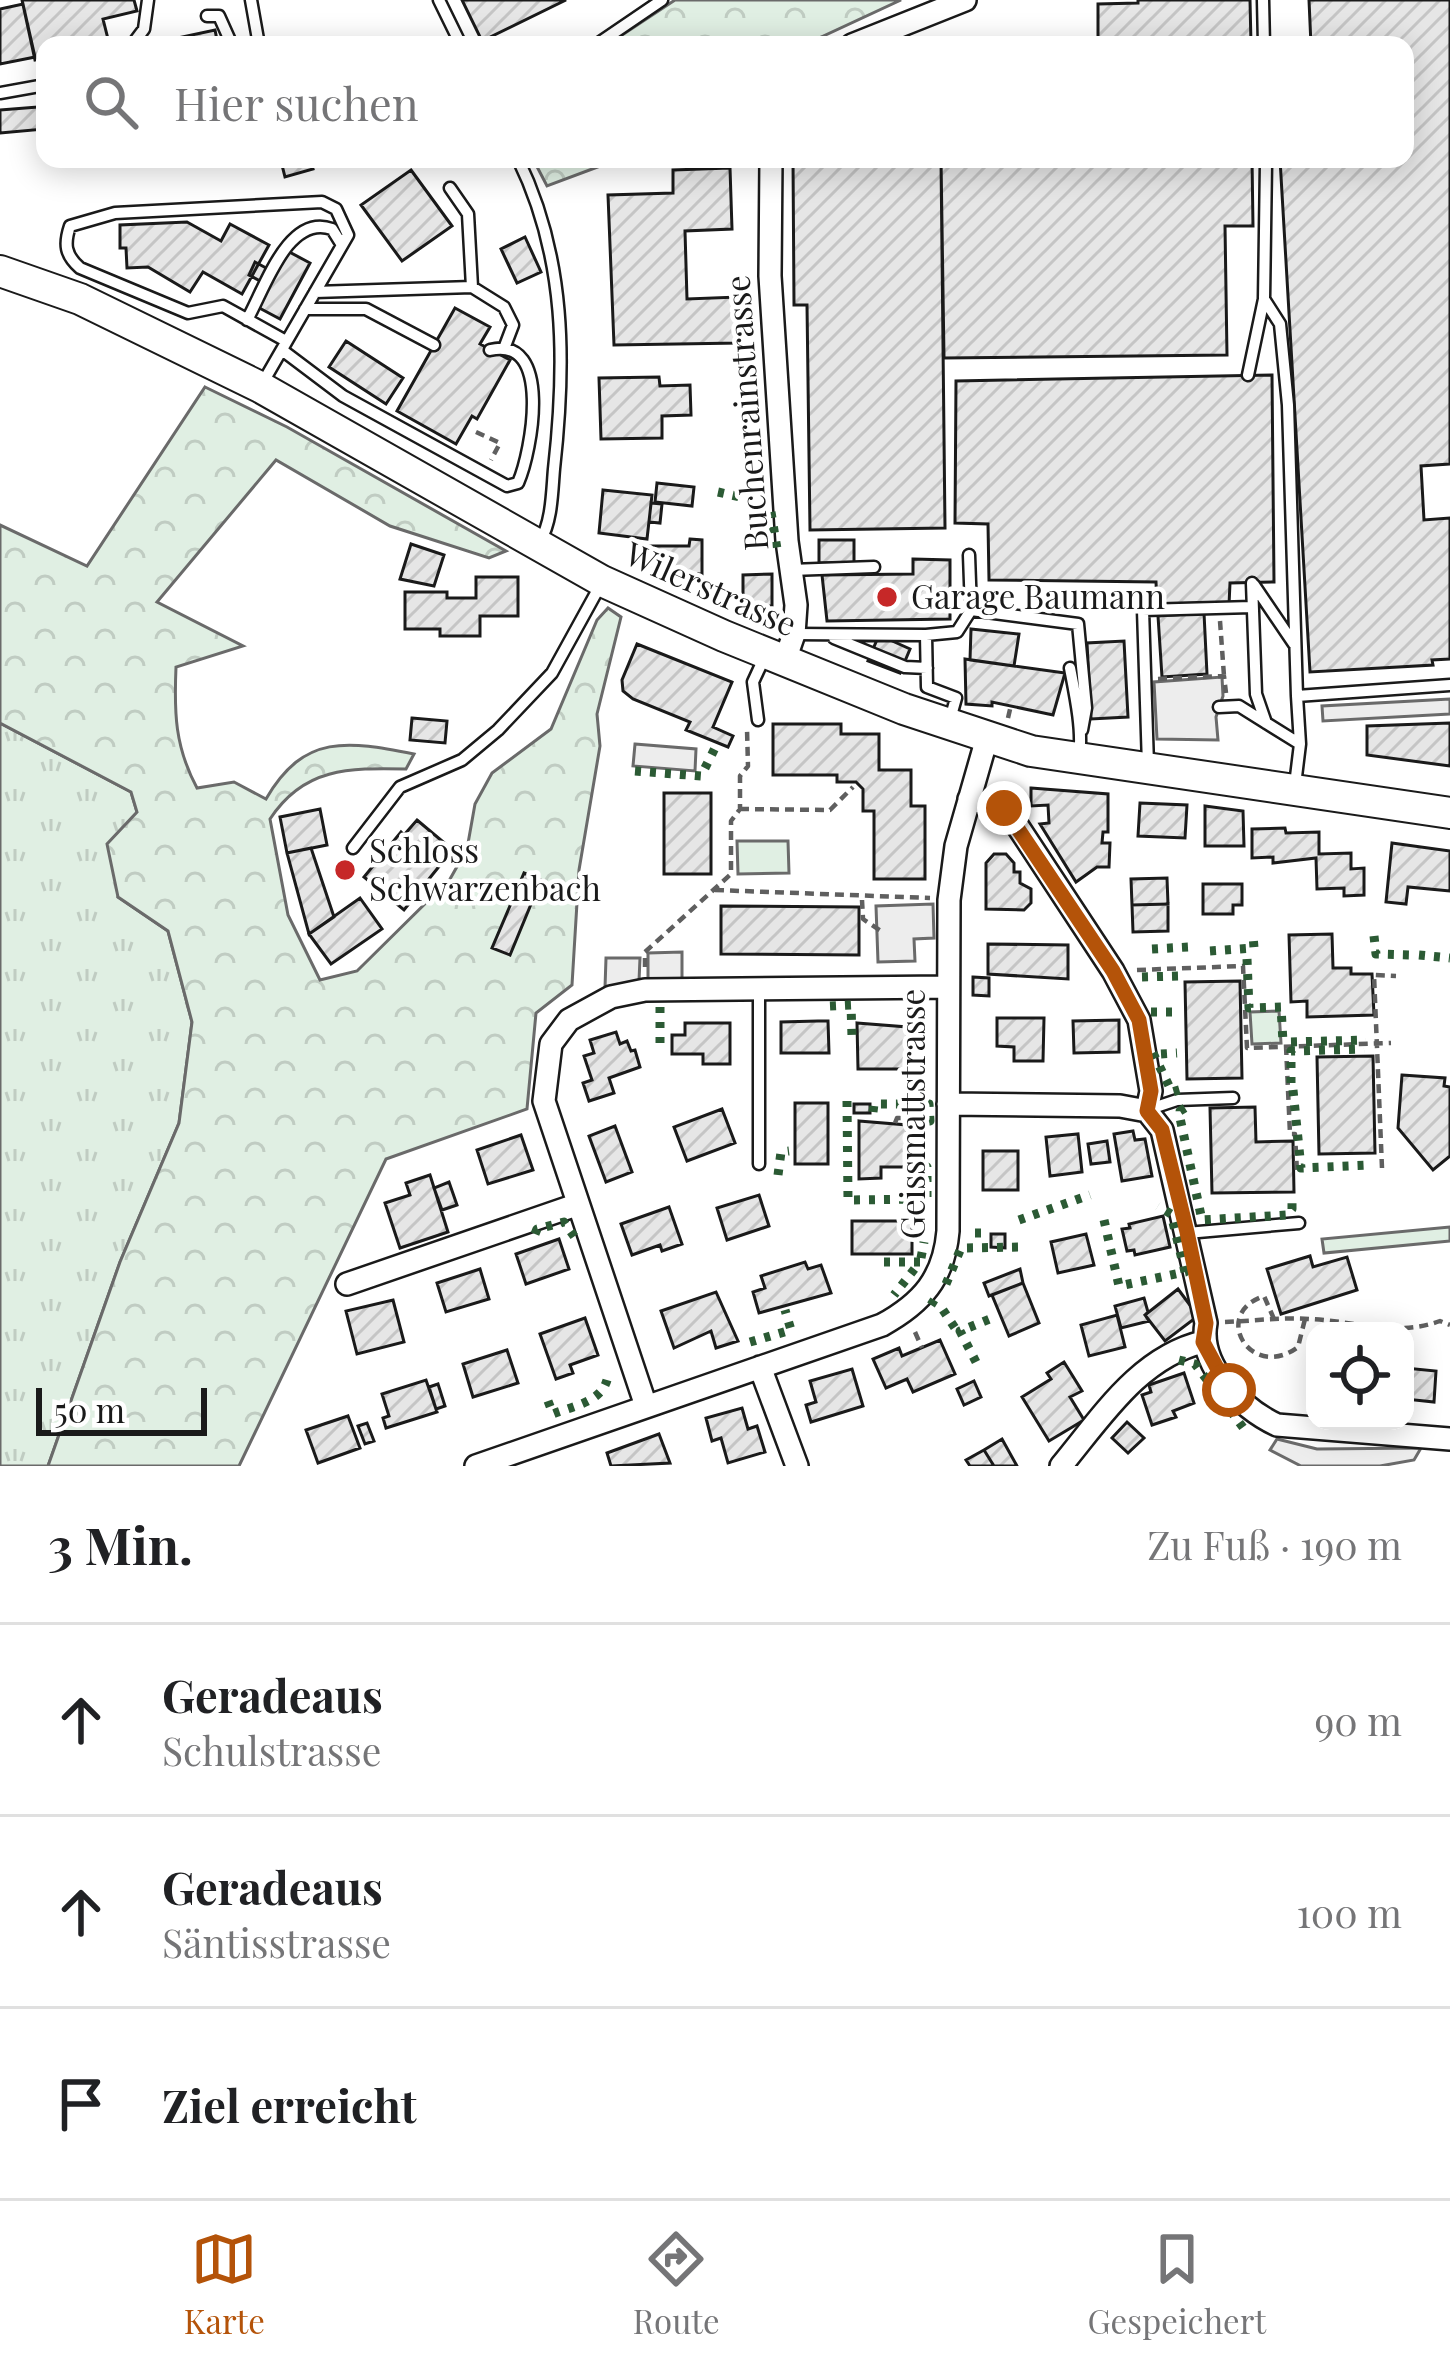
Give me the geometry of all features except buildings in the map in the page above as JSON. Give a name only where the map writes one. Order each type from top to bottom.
[{"type":"main road","name":"Wilerstrasse","points":[[0,272],[80,299],[260,387],[602,581],[782,649],[949,725],[987,738],[1080,745],[1147,769],[1450,813]]},
{"type":"street","points":[[875,36],[965,0]]},
{"type":"street","name":"Buchenrainstrasse","points":[[770,168],[770,276],[796,605],[782,649]]},
{"type":"street","name":"Geissmattstrasse","points":[[476,1466],[882,1324],[933,1286],[946,1252],[949,900],[956,846],[987,738]]},
{"type":"street","points":[[969,799],[1004,808],[1011,816],[1113,971],[1139,1020],[1151,1091],[1147,1111]]},
{"type":"street","points":[[646,1406],[544,1101],[551,1044],[569,1020],[589,1006],[628,993],[946,987]]},
{"type":"street","points":[[948,1104],[1120,1106],[1147,1111],[1162,1130],[1187,1232],[1206,1323],[1203,1342],[1229,1390],[1255,1414],[1277,1425],[1450,1439]]},
{"type":"street","points":[[347,1284],[576,1205]]},
{"type":"street","points":[[1061,1466],[1123,1390],[1178,1348],[1203,1342]]},
{"type":"street","points":[[760,1367],[797,1466]]},
{"type":"lane","points":[[139,36],[148,0]]},
{"type":"lane","points":[[251,0],[257,36]]},
{"type":"lane","points":[[439,0],[457,36]]},
{"type":"lane","points":[[609,36],[662,0]]},
{"type":"lane","points":[[1263,0],[1264,36]]},
{"type":"lane","points":[[207,16],[219,16],[228,36]]},
{"type":"lane","points":[[0,93],[36,87]]},
{"type":"lane","points":[[522,168],[538,199],[551,245],[562,366],[553,484],[546,532],[538,544]]},
{"type":"lane","points":[[1248,375],[1264,299],[1266,168]]},
{"type":"lane","points":[[450,188],[468,214],[472,287]]},
{"type":"lane","points":[[260,387],[284,346],[305,310],[348,235],[336,209],[322,202],[115,213],[70,226],[64,243],[69,259],[80,268],[188,313],[223,306],[284,346],[343,396],[507,486],[518,483],[524,469],[534,409],[526,365],[505,346],[490,350]]},
{"type":"lane","points":[[248,320],[294,236],[308,226],[322,225],[332,229],[342,245]]},
{"type":"lane","points":[[315,292],[472,287],[504,307],[513,326],[505,346]]},
{"type":"lane","points":[[1264,299],[1280,324],[1288,405],[1300,744],[1294,791]]},
{"type":"lane","points":[[305,310],[366,310],[434,346]]},
{"type":"lane","points":[[752,723],[753,682],[782,649],[824,634],[957,632],[971,610],[969,555]]},
{"type":"lane","points":[[791,570],[874,567]]},
{"type":"lane","points":[[352,848],[400,787],[462,760],[552,673],[602,581]]},
{"type":"lane","points":[[1266,723],[1256,694],[1252,583],[1294,645]]},
{"type":"lane","points":[[1147,769],[1152,711],[1143,610],[1252,607]]},
{"type":"lane","points":[[971,610],[1078,624],[1086,708],[1080,745]]},
{"type":"lane","points":[[824,634],[905,667],[927,668]]},
{"type":"lane","points":[[926,635],[927,687],[956,698],[949,725]]},
{"type":"lane","points":[[1070,668],[1080,745]]},
{"type":"lane","points":[[1297,696],[1450,686]]},
{"type":"lane","points":[[1219,707],[1239,706],[1300,744]]},
{"type":"lane","points":[[759,988],[759,1164]]},
{"type":"lane","points":[[1147,1111],[1178,1100],[1234,1098]]},
{"type":"lane","points":[[1187,1232],[1298,1223]]},
{"type":"path","points":[[1219,608],[1225,676]]},
{"type":"path","points":[[645,979],[645,952],[731,874],[731,821],[740,809],[740,776],[748,766],[752,723]]},
{"type":"path","points":[[740,809],[830,810],[853,787]]},
{"type":"path","points":[[713,890],[935,898]]},
{"type":"path","points":[[862,898],[862,919],[881,931]]},
{"type":"path","points":[[1113,971],[1243,966],[1246,1048],[1391,1043]]},
{"type":"path","points":[[1382,1168],[1374,975],[1396,976]]},
{"type":"path","points":[[1286,1046],[1289,1134],[1295,1134],[1297,1172]]},
{"type":"path","points":[[895,1123],[897,1118],[914,1118],[915,1124],[935,1124]]},
{"type":"path","points":[[1274,1320],[1264,1296],[1250,1300],[1238,1321],[1244,1344],[1257,1355],[1273,1359],[1298,1347],[1306,1318]]},
{"type":"path","points":[[1219,1322],[1306,1318],[1335,1322]]},
{"type":"path","points":[[1414,1329],[1440,1321],[1450,1325]]},
{"type":"path","points":[[910,1322],[922,1348]]},
{"type":"green space","points":[[675,0],[901,0],[823,36],[621,36]]},
{"type":"green space","points":[[538,168],[595,168],[547,186]]},
{"type":"green space","points":[[205,387],[287,427],[506,551],[489,558],[390,526],[276,460],[157,602],[243,646],[176,667],[178,729],[197,788],[234,782],[266,799],[296,762],[312,752],[348,745],[414,754],[406,769],[347,771],[313,780],[283,802],[270,819],[288,915],[320,980],[357,971],[450,879],[467,849],[475,804],[492,773],[551,729],[597,620],[608,608],[621,617],[597,714],[600,746],[579,870],[572,985],[536,1013],[527,1109],[386,1159],[239,1466],[48,1466],[120,1262],[179,1123],[192,1022],[168,931],[118,897],[107,844],[137,812],[131,792],[0,723],[0,525],[87,566]]},
{"type":"green space","points":[[0,723],[131,792],[137,812],[118,897],[168,931],[192,1022],[179,1123],[120,1262],[48,1466],[0,1466]]},
{"type":"green space","points":[[737,841],[788,841],[789,873],[738,874]]},
{"type":"green space","points":[[1279,1011],[1281,1043],[1252,1044],[1250,1012]]},
{"type":"green space","points":[[1450,1227],[1450,1241],[1324,1253],[1322,1239]]},
{"type":"shaded area","points":[[1222,677],[1218,740],[1157,739],[1154,682]]},
{"type":"shaded area","points":[[1450,699],[1450,714],[1323,721],[1322,706]]},
{"type":"shaded area","points":[[635,744],[696,749],[695,771],[633,766]]},
{"type":"shaded area","points":[[933,904],[934,938],[914,939],[915,961],[878,962],[876,906]]},
{"type":"shaded area","points":[[682,952],[682,979],[648,980],[648,953]]},
{"type":"shaded area","points":[[606,958],[640,958],[639,981],[605,988]]},
{"type":"shaded area","points":[[1277,1439],[1317,1449],[1421,1448],[1414,1460],[1380,1466],[1301,1466],[1270,1450]]},
{"type":"hedge","points":[[718,492],[763,502]]},
{"type":"hedge","points":[[771,512],[778,555]]},
{"type":"hedge","points":[[635,771],[701,776],[715,748]]},
{"type":"hedge","points":[[1210,951],[1254,948],[1253,935]]},
{"type":"hedge","points":[[1374,936],[1376,954],[1413,955]]},
{"type":"hedge","points":[[1152,949],[1189,947],[1189,940]]},
{"type":"hedge","points":[[1419,955],[1450,958]]},
{"type":"hedge","points":[[1247,959],[1249,1008],[1281,1007],[1283,1042]]},
{"type":"hedge","points":[[1142,977],[1180,976]]},
{"type":"hedge","points":[[830,1006],[851,1005],[852,1037]]},
{"type":"hedge","points":[[660,1007],[660,1051]]},
{"type":"hedge","points":[[1151,1012],[1174,1012]]},
{"type":"hedge","points":[[1291,1042],[1366,1040]]},
{"type":"hedge","points":[[1291,1083],[1291,1051],[1364,1049]]},
{"type":"hedge","points":[[1153,1053],[1172,1092],[1186,1088]]},
{"type":"hedge","points":[[1161,1054],[1177,1053]]},
{"type":"hedge","points":[[1293,1090],[1301,1168],[1372,1165]]},
{"type":"hedge","points":[[847,1101],[848,1200],[927,1199],[927,1167],[913,1167]]},
{"type":"hedge","points":[[873,1112],[874,1104],[929,1104],[930,1121],[919,1121],[919,1115]]},
{"type":"hedge","points":[[1185,1108],[1180,1118],[1202,1220],[1287,1215],[1292,1195]]},
{"type":"hedge","points":[[778,1175],[781,1152],[789,1151]]},
{"type":"hedge","points":[[1019,1220],[1090,1195]]},
{"type":"hedge","points":[[1104,1220],[1119,1286],[1185,1272],[1171,1214],[1158,1206]]},
{"type":"hedge","points":[[535,1234],[537,1229],[564,1222],[576,1239]]},
{"type":"hedge","points":[[975,1233],[988,1233]]},
{"type":"hedge","points":[[921,1258],[924,1242]]},
{"type":"hedge","points":[[946,1284],[961,1248],[1022,1247]]},
{"type":"hedge","points":[[884,1262],[920,1262],[894,1295]]},
{"type":"hedge","points":[[931,1305],[936,1297]]},
{"type":"hedge","points":[[750,1342],[791,1330],[785,1310]]},
{"type":"hedge","points":[[943,1310],[957,1331]]},
{"type":"hedge","points":[[976,1362],[960,1331],[995,1317]]},
{"type":"hedge","points":[[1179,1360],[1195,1364],[1248,1434]]},
{"type":"hedge","points":[[548,1401],[553,1414],[577,1406],[599,1393],[607,1380]]},
{"type":"place","name":"Garage Baumann","points":[[887,597]]},
{"type":"place","name":"Schloss Schwarzenbach","points":[[345,870]]},
{"type":"route","points":[[1004,808],[1113,971],[1139,1020],[1151,1091],[1147,1111],[1162,1130],[1187,1232],[1206,1323],[1203,1342],[1229,1390]]}]
